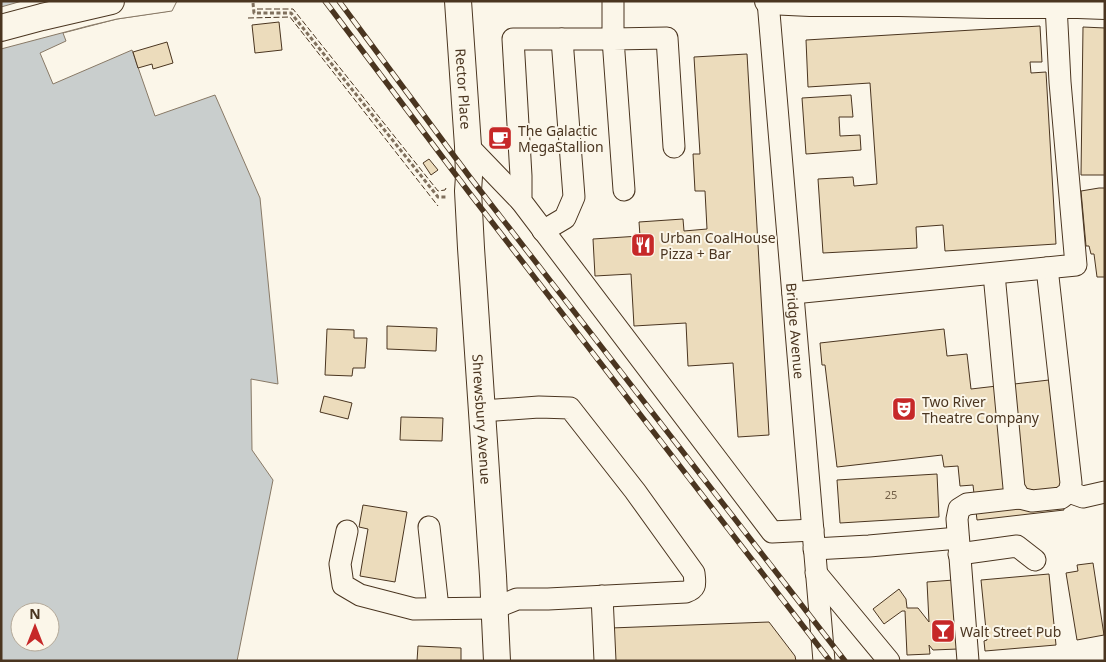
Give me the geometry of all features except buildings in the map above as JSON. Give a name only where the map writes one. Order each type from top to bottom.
[{"type":"main road","points":[[1,28],[111,1]]},
{"type":"main road","name":"Rector Place","points":[[458,1],[469,176]]},
{"type":"main road","points":[[768,1],[1105,6]]},
{"type":"main road","name":"Shrewsbury Avenue","points":[[469,176],[468,191],[497,661]]},
{"type":"street","points":[[613,1],[613,39],[624,190]]},
{"type":"street","name":"Bridge Avenue","points":[[768,1],[824,661]]},
{"type":"street","points":[[793,293],[1076,265],[1060,82],[1071,4]]},
{"type":"street","points":[[521,201],[521,166],[513,38],[667,38],[674,147]]},
{"type":"street","points":[[543,231],[565,218],[574,197],[562,39]]},
{"type":"street","points":[[468,146],[521,201],[772,532],[814,540],[869,546],[1017,546],[1036,560]]},
{"type":"street","points":[[968,661],[957,520],[958,509],[967,504],[1020,498],[1032,501],[1061,498],[1069,492],[1071,483],[1047,268]]},
{"type":"street","points":[[994,274],[1014,488],[1020,498]]},
{"type":"street","points":[[347,531],[340,564],[343,585],[360,595],[414,609],[495,608],[517,599],[686,592],[692,590],[695,584],[694,573],[635,491],[570,408],[539,407],[482,411]]},
{"type":"street","points":[[1069,492],[1083,497],[1105,492]]},
{"type":"street","points":[[429,527],[438,608]]},
{"type":"street","points":[[816,573],[889,661]]},
{"type":"street","points":[[602,596],[605,661]]},
{"type":"path","points":[[253,4],[254,13],[291,12],[438,197],[452,196]]},
{"type":"shaded area","points":[[1,1],[175,1],[170,11],[117,19],[63,33],[66,41],[40,53],[53,84],[132,50],[155,116],[215,95],[260,198],[278,384],[251,379],[252,450],[273,480],[237,661],[1,661]]},
{"type":"pier","points":[[22,1],[177,1],[172,11],[117,19],[1,49],[1,7]]},
{"type":"railway","points":[[325,1],[468,191],[830,661]]},
{"type":"railway","points":[[339,1],[469,176],[845,661]]},
{"type":"fence","points":[[257,9],[293,9],[438,191],[445,190],[447,186]]},
{"type":"fence","points":[[248,18],[290,17],[438,206]]},
{"type":"place","name":"The Galactic MegaStallion","points":[[500,138]]},
{"type":"place","name":"Urban CoalHouse Pizza + Bar","points":[[643,245]]},
{"type":"place","name":"Two River Theatre Company","points":[[904,409]]},
{"type":"place","name":"Walt Street Pub","points":[[943,631]]}]
